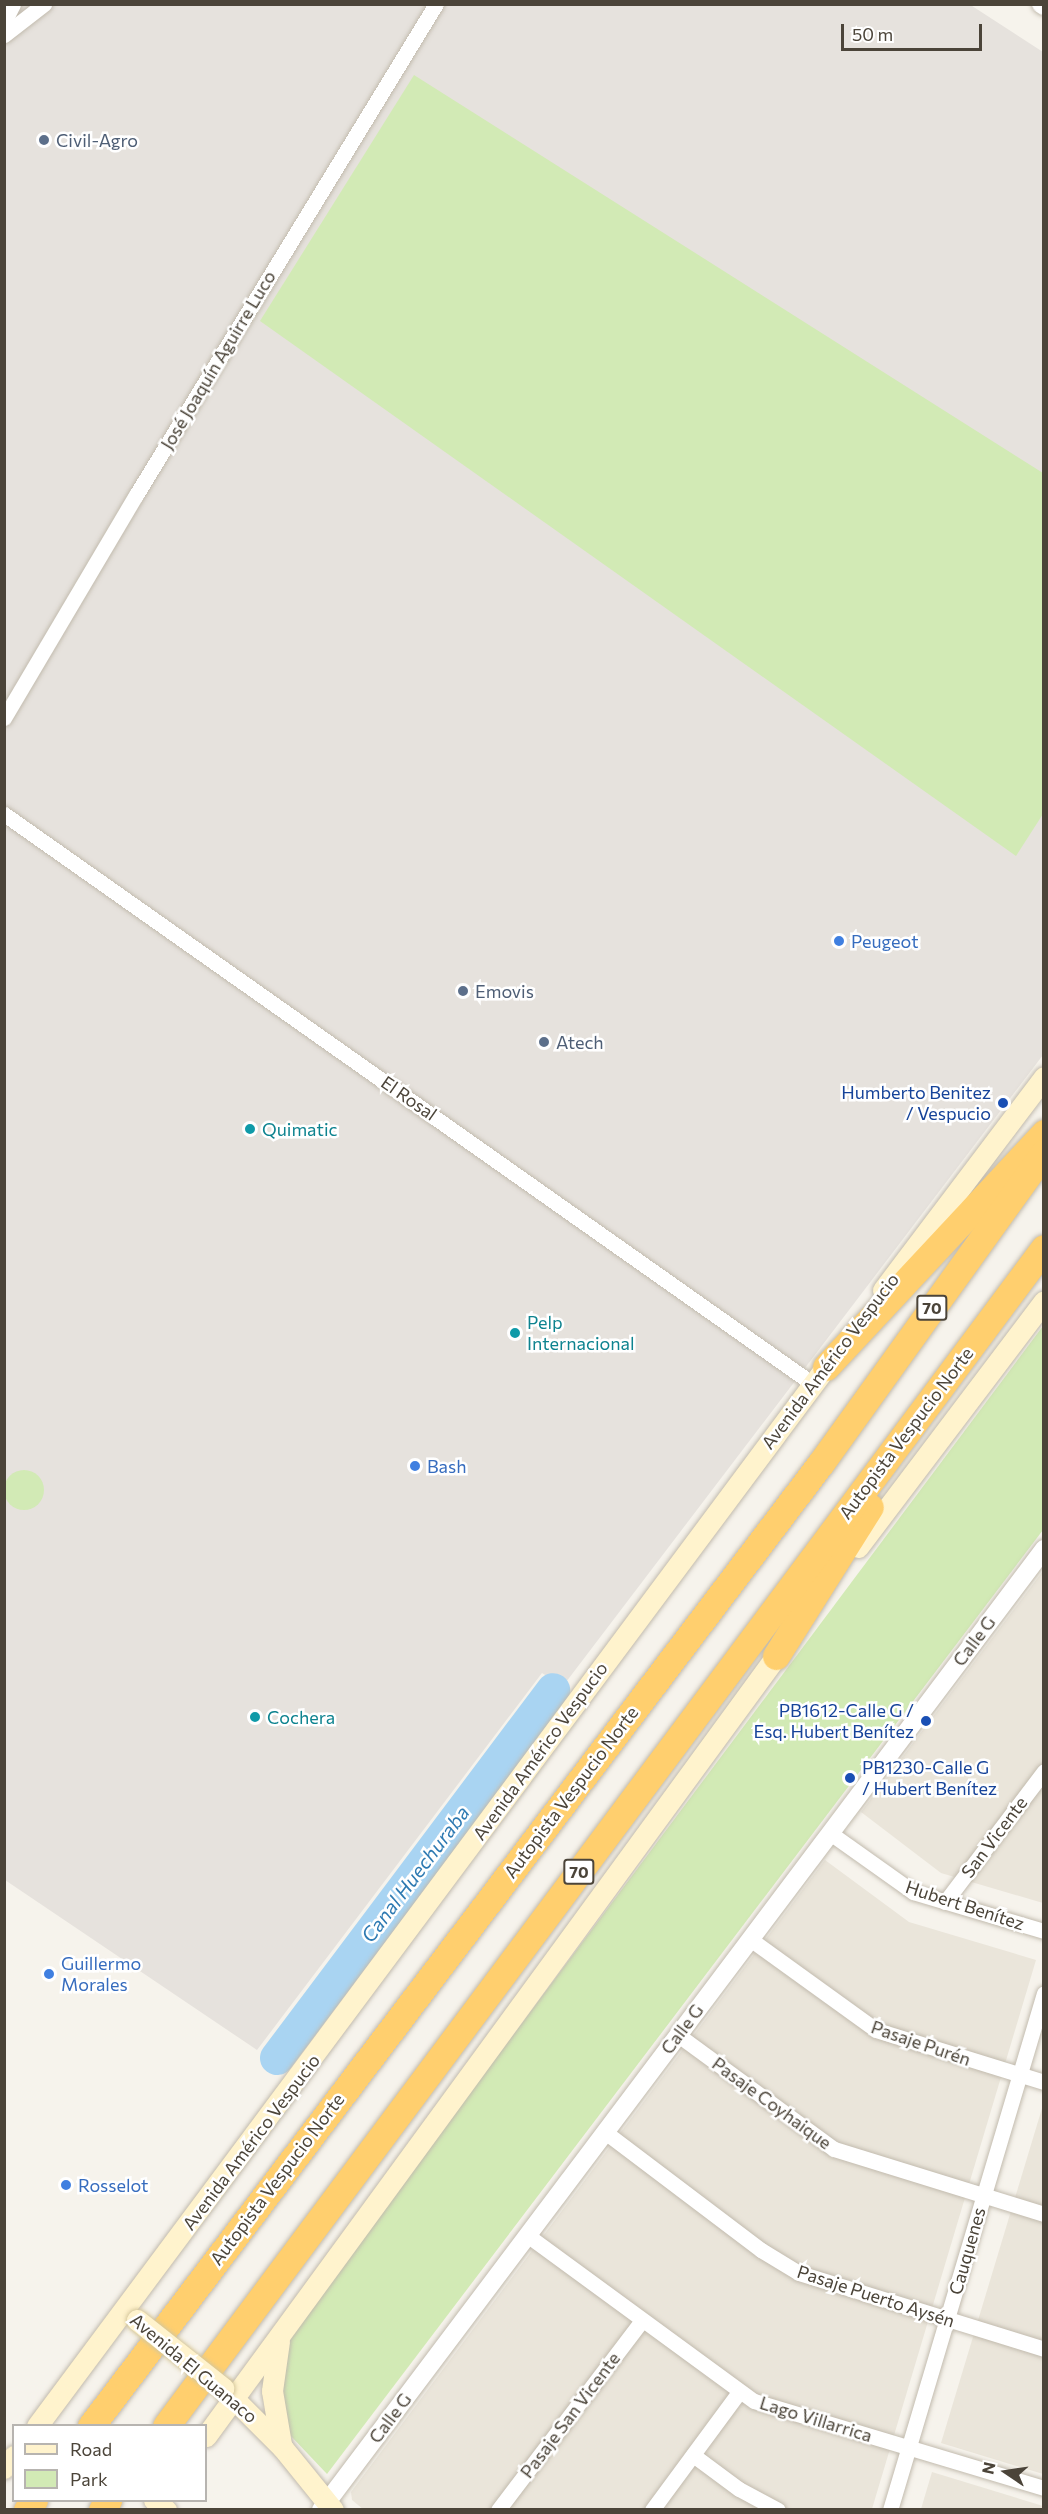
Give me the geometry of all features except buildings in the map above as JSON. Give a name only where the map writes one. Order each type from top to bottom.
[{"type":"highway","points":[[819,1375],[1044,1134]]},
{"type":"highway","name":"Autopista Vespucio Norte","points":[[93,2424],[821,1463],[1044,1153]]},
{"type":"highway","name":"Autopista Vespucio Norte","points":[[167,2424],[1044,1248]]},
{"type":"highway","points":[[776,1656],[991,1318]]},
{"type":"main road","name":"Avenida Américo Vespucio","points":[[49,2422],[131,2315],[819,1375],[1044,1077]]},
{"type":"main road","points":[[207,2434],[228,2393],[281,2334],[776,1656],[1044,1301]]},
{"type":"main road","name":"Avenida El Guanaco","points":[[131,2315],[228,2393],[282,2447],[327,2507]]},
{"type":"main road","points":[[281,2334],[273,2391],[282,2447]]},
{"type":"street","points":[[4,22],[13,4]]},
{"type":"street","points":[[4,35],[44,4]]},
{"type":"street","name":"José Joaquín Aguirre Luco","points":[[4,718],[125,513],[436,4]]},
{"type":"street","name":"El Rosal","points":[[4,814],[819,1375]]},
{"type":"street","name":"Calle G","points":[[327,2507],[605,2132],[1044,1549]]},
{"type":"street","name":"San Vicente","points":[[945,1902],[1044,1771]]},
{"type":"street","name":"Hubert Benítez","points":[[830,1833],[905,1887],[945,1902],[1044,1931]]},
{"type":"street","name":"Pasaje Purén","points":[[750,1939],[876,2030],[1044,2082]]},
{"type":"street","name":"Cauquenes","points":[[890,2510],[1044,1993]]},
{"type":"street","name":"Pasaje Coyhaique","points":[[678,2035],[834,2149],[1044,2214]]},
{"type":"street","name":"Pasaje Puerto Aysén","points":[[605,2132],[789,2268],[816,2281],[1044,2349]]},
{"type":"street","name":"Lago Villarrica","points":[[528,2235],[739,2392],[764,2406],[1044,2488]]},
{"type":"street","name":"Pasaje San Vicente","points":[[498,2510],[642,2320]]},
{"type":"street","points":[[652,2510],[739,2392]]},
{"type":"street","points":[[693,2455],[739,2489],[778,2510]]},
{"type":"shaded area","points":[[969,4],[1043,52],[1043,1055],[563,1686],[542,1673],[257,2050],[5,1880],[4,5]]},
{"type":"shaded area","points":[[1043,1571],[1043,1903],[941,1873],[861,1812]]},
{"type":"shaded area","points":[[825,1860],[909,1922],[1036,1960],[872,2509],[364,2510],[352,2500],[351,2492]]},
{"type":"shaded area","points":[[1043,2105],[1043,2474],[941,2443]]},
{"type":"shaded area","points":[[932,2472],[1043,2506],[1043,2509],[921,2509]]},
{"type":"green space","points":[[414,75],[1043,473],[1043,814],[1016,856],[260,321]]},
{"type":"green space","points":[[1043,1326],[1043,1530],[327,2474],[289,2434],[283,2388],[291,2332]]},
{"type":"green space","points":[[24,1470],[32,1471],[38,1476],[43,1482],[43,1498],[38,1504],[32,1509],[24,1510],[16,1509],[10,1504],[5,1498],[4,1490],[5,1482],[10,1476],[16,1471]]},
{"type":"waterway","name":"Canal Huechuraba","points":[[277,2058],[553,1690]]},
{"type":"place","name":"Civil-Agro","points":[[44,140]]},
{"type":"place","name":"Peugeot","points":[[839,941]]},
{"type":"place","name":"Emovis","points":[[463,991]]},
{"type":"place","name":"Atech","points":[[544,1042]]},
{"type":"place","name":"Humberto Benitez / Vespucio","points":[[1003,1103]]},
{"type":"place","name":"Quimatic","points":[[250,1129]]},
{"type":"place","name":"Pelp Internacional","points":[[515,1333]]},
{"type":"place","name":"Bash","points":[[415,1466]]},
{"type":"place","name":"Cochera","points":[[255,1717]]},
{"type":"place","name":"PB1612-Calle G / Esq. Hubert Benítez","points":[[926,1721]]},
{"type":"place","name":"PB1230-Calle G / Hubert Benítez","points":[[850,1778]]},
{"type":"place","name":"Guillermo Morales","points":[[49,1974]]},
{"type":"place","name":"Rosselot","points":[[66,2185]]}]
